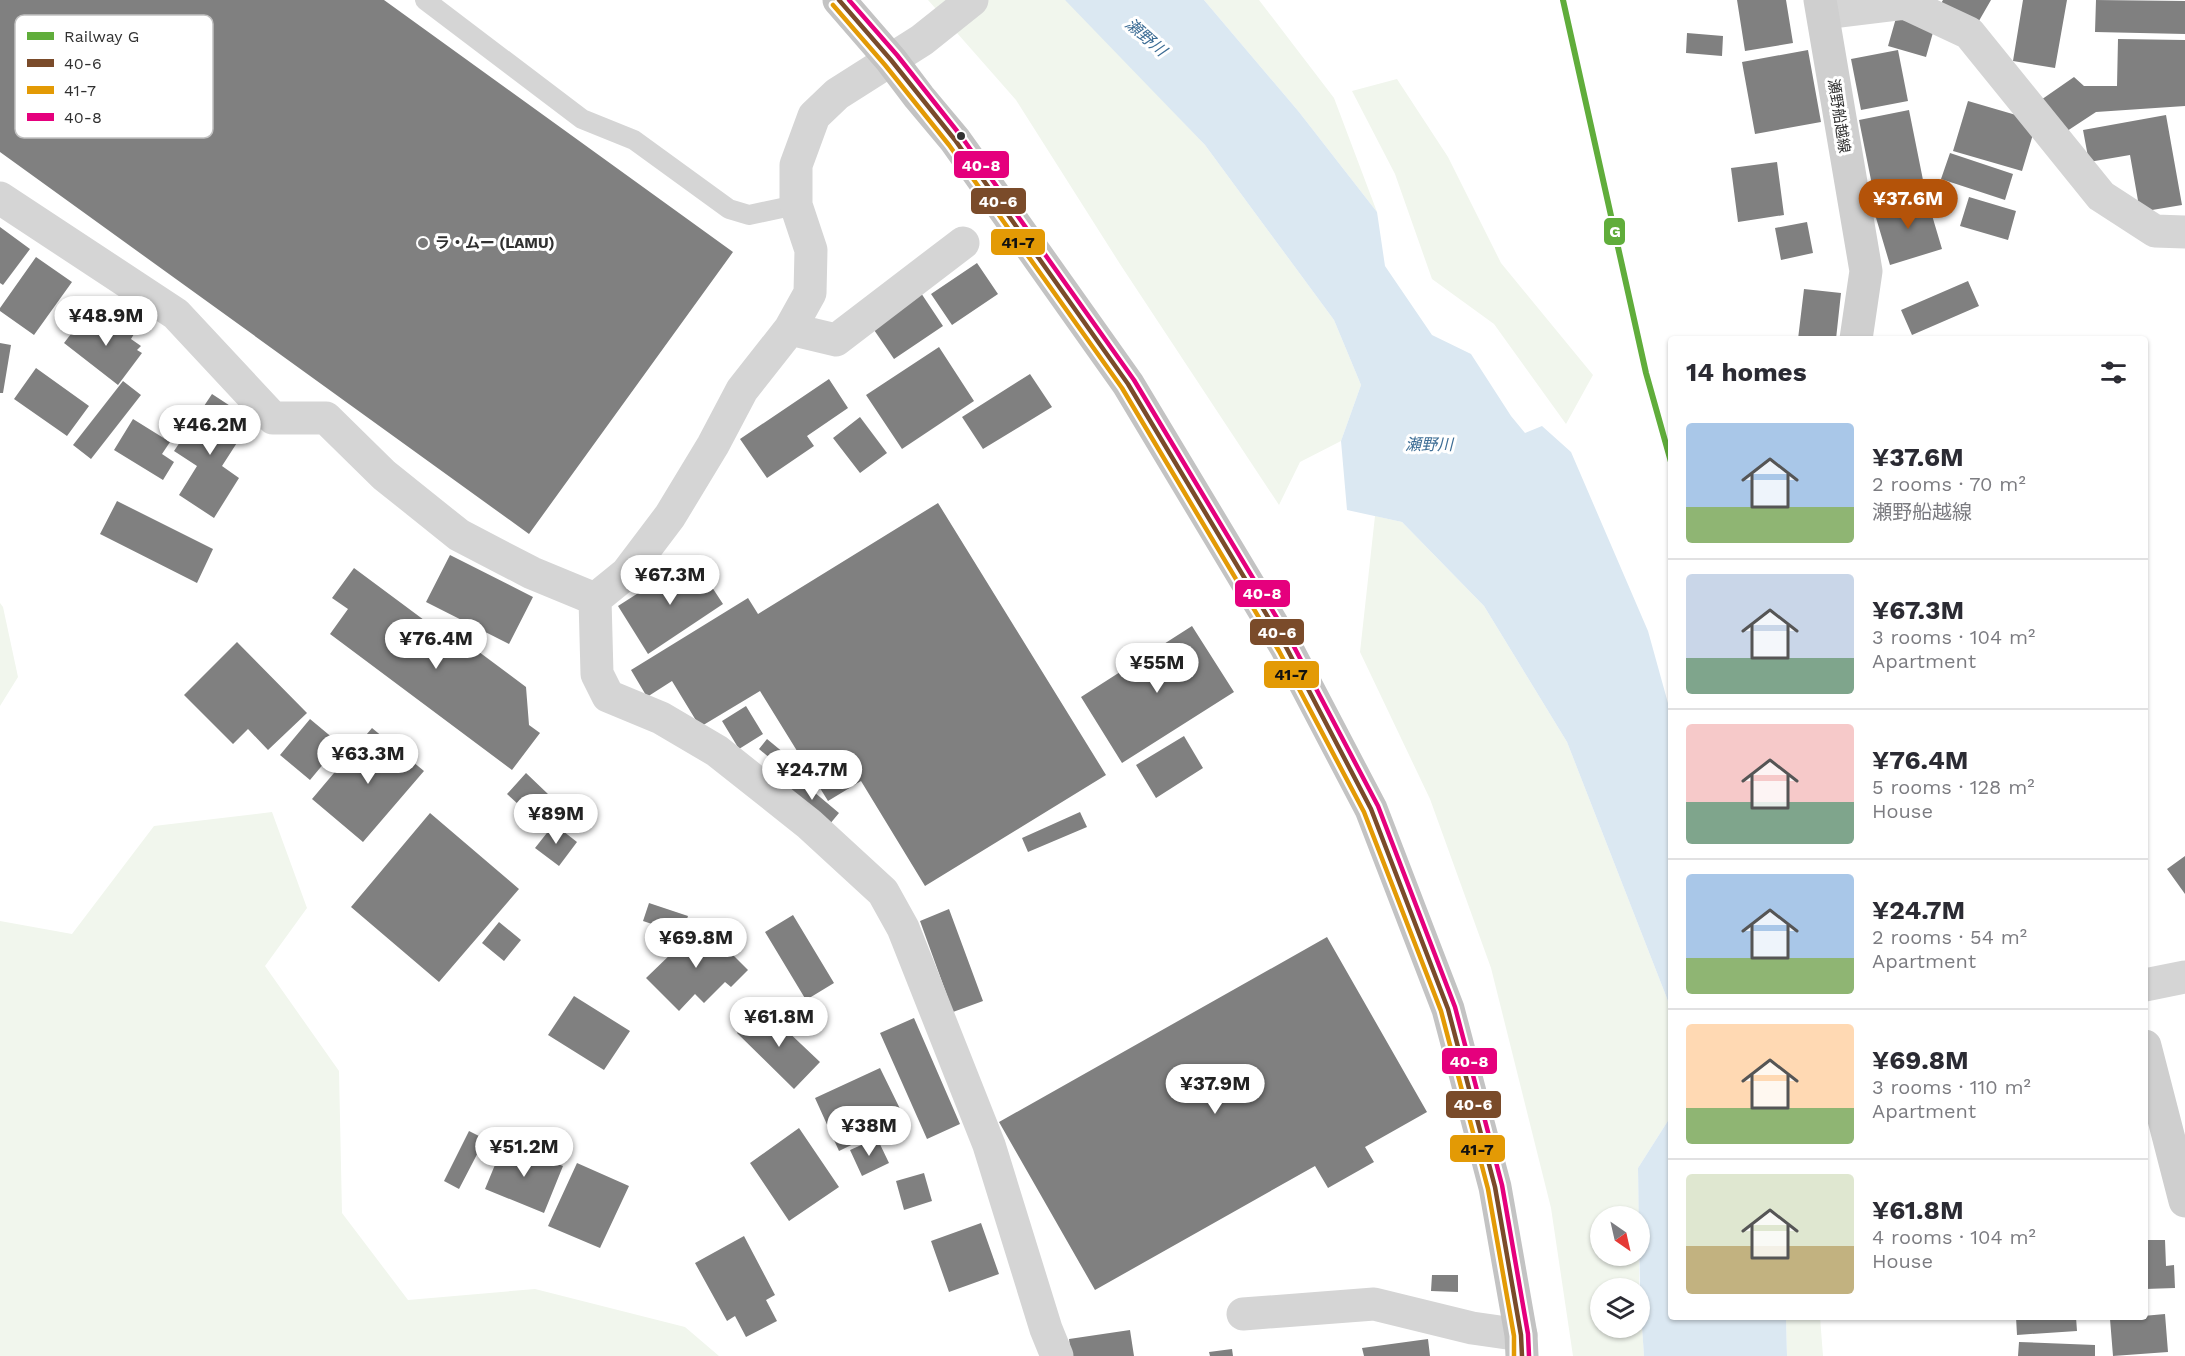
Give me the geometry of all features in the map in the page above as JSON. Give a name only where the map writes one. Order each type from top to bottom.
[{"type":"highway","points":[[839,0],[955,140],[1128,384],[1286,647],[1371,809],[1448,1009],[1495,1187],[1521,1345]]},
{"type":"main road","name":"瀬野船越線","points":[[1821,6],[1866,271],[1856,336]]},
{"type":"main road","points":[[2148,1058],[2185,1201]]},
{"type":"street","points":[[595,599],[627,573],[670,516],[713,445],[742,390],[790,329],[810,293],[811,250],[796,205],[796,165],[814,116],[837,94],[922,40],[972,0]]},
{"type":"street","points":[[1821,6],[1905,3],[1969,33],[2101,196],[2155,231],[2185,232]]},
{"type":"street","points":[[0,198],[176,314],[273,418],[326,418],[384,475],[459,536],[531,573],[595,599]]},
{"type":"street","points":[[790,329],[836,340],[963,243]]},
{"type":"street","points":[[595,599],[597,674],[609,696],[661,718],[717,751],[809,824],[883,892],[903,928],[989,1145],[1046,1329],[1057,1356]]},
{"type":"street","points":[[2148,984],[2185,977]]},
{"type":"street","points":[[1244,1314],[1374,1304],[1472,1328],[1521,1345]]},
{"type":"lane","points":[[425,0],[582,119],[634,140],[729,209],[748,215],[796,205]]},
{"type":"shaded area","points":[[928,0],[1065,0],[1070,3],[1205,145],[1334,320],[1361,385],[1341,441],[1300,462],[1279,505],[1120,264],[1016,100]]},
{"type":"shaded area","points":[[1204,0],[1259,0],[1334,98],[1377,212],[1299,112]]},
{"type":"shaded area","points":[[1397,79],[1448,157],[1501,263],[1593,375],[1566,424],[1494,324],[1432,279],[1395,174],[1352,91]]},
{"type":"shaded area","points":[[1375,516],[1402,522],[1484,606],[1567,742],[1668,1001],[1668,1121],[1638,1168],[1639,1206],[1590,1206],[1590,1266],[1639,1266],[1639,1278],[1590,1278],[1590,1338],[1643,1338],[1644,1356],[1573,1356],[1551,1208],[1491,968],[1430,799],[1360,652]]},
{"type":"shaded area","points":[[0,603],[3,607],[18,677],[0,706]]},
{"type":"shaded area","points":[[272,812],[307,908],[265,966],[339,1071],[342,1213],[408,1300],[535,1289],[685,1327],[719,1356],[0,1356],[0,921],[72,934],[154,826]]},
{"type":"shaded area","points":[[1786,1320],[1820,1320],[1823,1356],[1787,1356]]},
{"type":"water","name":"瀬野川","points":[[1065,0],[1204,0],[1299,112],[1377,212],[1385,266],[1432,335],[1471,354],[1511,416],[1525,433],[1542,426],[1571,452],[1648,631],[1668,703],[1668,1001],[1567,742],[1484,606],[1402,522],[1347,510],[1341,441],[1361,385],[1334,320],[1205,145]]},
{"type":"water","points":[[1668,1121],[1668,1320],[1786,1320],[1787,1356],[1644,1356],[1643,1338],[1650,1338],[1650,1278],[1640,1278],[1640,1266],[1650,1266],[1650,1206],[1639,1206],[1638,1168]]},
{"type":"building","points":[[0,0],[384,0],[733,252],[529,534],[0,152]]},
{"type":"building","points":[[1737,0],[1786,0],[1793,43],[1745,51]]},
{"type":"building","points":[[1943,0],[1991,0],[1976,26],[1940,5]]},
{"type":"building","points":[[2023,0],[2067,0],[2055,68],[2013,61]]},
{"type":"building","points":[[2096,0],[2185,1],[2185,34],[2095,32]]},
{"type":"building","points":[[1896,18],[1934,29],[1926,57],[1888,46]]},
{"type":"building","points":[[1687,33],[1723,36],[1722,56],[1686,53]]},
{"type":"building","points":[[2118,39],[2185,40],[2185,106],[2096,112],[2061,135],[2038,102],[2074,77],[2084,86],[2117,86]]},
{"type":"building","points":[[1808,50],[1821,122],[1755,134],[1742,62]]},
{"type":"building","points":[[1898,50],[1908,101],[1861,110],[1851,59]]},
{"type":"building","points":[[1968,101],[2037,121],[2022,171],[1953,151]]},
{"type":"building","points":[[1909,110],[1925,190],[1875,200],[1859,120]]},
{"type":"building","points":[[2166,115],[2182,205],[2140,212],[2130,155],[2089,162],[2083,130]]},
{"type":"building","points":[[1950,153],[2013,174],[2005,200],[1941,179]]},
{"type":"building","points":[[1777,162],[1784,215],[1738,222],[1731,168]]},
{"type":"building","points":[[1926,195],[1942,249],[1890,265],[1874,211]]},
{"type":"building","points":[[1969,197],[2016,211],[2008,240],[1960,226]]},
{"type":"building","points":[[1807,222],[1813,253],[1781,260],[1775,228]]},
{"type":"building","points":[[0,227],[30,249],[3,285],[0,283]]},
{"type":"building","points":[[36,257],[72,282],[34,335],[0,311],[0,308]]},
{"type":"building","points":[[977,263],[998,294],[952,325],[931,294]]},
{"type":"building","points":[[1968,281],[1979,306],[1912,335],[1901,310]]},
{"type":"building","points":[[1804,289],[1841,293],[1836,336],[1798,336]]},
{"type":"building","points":[[921,293],[943,326],[894,359],[872,327]]},
{"type":"building","points":[[96,312],[109,322],[113,318],[134,334],[131,339],[141,346],[137,350],[142,353],[118,385],[64,343],[74,330],[78,334]]},
{"type":"building","points":[[0,343],[11,345],[3,393],[0,393]]},
{"type":"building","points":[[939,347],[974,401],[902,449],[866,395]]},
{"type":"building","points":[[36,368],[89,406],[67,436],[14,399]]},
{"type":"building","points":[[1030,374],[1052,407],[983,449],[962,417]]},
{"type":"building","points":[[829,379],[848,408],[807,436],[814,446],[767,478],[740,439]]},
{"type":"building","points":[[123,381],[141,395],[91,459],[73,445]]},
{"type":"building","points":[[212,394],[241,413],[231,427],[242,435],[222,466],[239,478],[214,518],[179,495],[197,466],[174,451]]},
{"type":"building","points":[[860,417],[887,453],[860,473],[833,438]]},
{"type":"building","points":[[133,419],[170,442],[162,454],[174,462],[163,480],[114,450]]},
{"type":"building","points":[[117,501],[213,549],[197,583],[100,534]]},
{"type":"building","points":[[938,503],[1106,775],[925,886],[861,781],[828,801],[760,691],[700,727],[672,681],[647,697],[631,670],[748,598],[758,614]]},
{"type":"building","points":[[450,555],[533,597],[509,644],[426,602]]},
{"type":"building","points":[[693,558],[723,604],[648,654],[618,606]]},
{"type":"building","points":[[354,568],[463,649],[467,643],[526,687],[529,725],[540,733],[512,770],[330,634],[348,609],[332,598]]},
{"type":"building","points":[[1192,626],[1234,692],[1122,763],[1081,697]]},
{"type":"building","points":[[237,642],[307,713],[268,750],[248,729],[233,744],[184,695]]},
{"type":"building","points":[[746,706],[763,734],[739,749],[722,721]]},
{"type":"building","points":[[310,719],[340,744],[310,780],[280,755]]},
{"type":"building","points":[[372,728],[424,771],[363,842],[312,799]]},
{"type":"building","points":[[1184,736],[1203,768],[1156,798],[1136,765]]},
{"type":"building","points":[[767,739],[790,758],[782,768],[759,749]]},
{"type":"building","points":[[526,773],[548,794],[529,814],[507,794]]},
{"type":"building","points":[[795,776],[839,813],[829,825],[785,789]]},
{"type":"building","points":[[1080,812],[1087,827],[1028,852],[1022,838]]},
{"type":"building","points":[[430,813],[519,889],[439,982],[351,907]]},
{"type":"building","points":[[554,824],[577,842],[559,866],[535,848]]},
{"type":"building","points":[[2185,856],[2185,894],[2167,869]]},
{"type":"building","points":[[649,903],[688,916],[682,934],[643,921]]},
{"type":"building","points":[[949,909],[983,1001],[953,1012],[920,921]]},
{"type":"building","points":[[793,915],[834,983],[806,1000],[765,932]]},
{"type":"building","points":[[499,922],[521,940],[504,961],[482,943]]},
{"type":"building","points":[[702,924],[748,970],[731,987],[725,982],[704,1003],[695,994],[679,1011],[646,978]]},
{"type":"building","points":[[1327,937],[1427,1112],[1365,1147],[1374,1162],[1328,1188],[1315,1166],[1095,1290],[999,1122]]},
{"type":"building","points":[[574,996],[630,1031],[604,1070],[548,1035]]},
{"type":"building","points":[[763,1008],[820,1062],[794,1089],[737,1033]]},
{"type":"building","points":[[914,1018],[960,1124],[927,1139],[880,1033]]},
{"type":"building","points":[[880,1068],[905,1119],[839,1151],[815,1098]]},
{"type":"building","points":[[799,1128],[839,1187],[789,1221],[750,1163]]},
{"type":"building","points":[[469,1131],[485,1139],[459,1189],[444,1181]]},
{"type":"building","points":[[877,1138],[889,1163],[862,1176],[850,1150]]},
{"type":"building","points":[[504,1143],[563,1166],[544,1213],[485,1189]]},
{"type":"building","points":[[577,1163],[629,1186],[600,1248],[548,1226]]},
{"type":"building","points":[[924,1173],[932,1201],[904,1210],[896,1181]]},
{"type":"building","points":[[981,1223],[999,1274],[949,1292],[931,1241]]},
{"type":"building","points":[[744,1236],[775,1295],[766,1300],[777,1321],[746,1337],[735,1316],[727,1321],[695,1263]]},
{"type":"building","points":[[2148,1240],[2165,1240],[2166,1266],[2174,1265],[2175,1288],[2148,1289]]},
{"type":"building","points":[[1432,1275],[1458,1275],[1458,1292],[1431,1291]]},
{"type":"building","points":[[2165,1314],[2168,1352],[2113,1356],[2110,1320],[2148,1320],[2148,1316]]},
{"type":"building","points":[[2016,1320],[2076,1320],[2077,1331],[2017,1335]]},
{"type":"building","points":[[1130,1330],[1134,1356],[1071,1356],[1069,1339]]},
{"type":"building","points":[[1428,1339],[1430,1356],[1364,1356],[1362,1348]]},
{"type":"building","points":[[2019,1342],[2095,1345],[2095,1356],[2018,1356]]},
{"type":"building","points":[[1232,1349],[1233,1356],[1210,1356],[1209,1352]]},
{"type":"rail line","name":"G","points":[[1563,0],[1646,373],[1668,451]]},
{"type":"transit line","name":"40-6","points":[[839,0],[955,140],[1128,384],[1286,647],[1371,809],[1448,1009],[1495,1187],[1521,1335],[1522,1356]]},
{"type":"transit line","name":"40-8","points":[[849,0],[897,55],[961,136],[1134,380],[1292,643],[1378,806],[1455,1007],[1502,1185],[1528,1334],[1529,1356]]},
{"type":"transit line","name":"41-7","points":[[833,5],[949,145],[1122,388],[1279,651],[1364,812],[1441,1011],[1488,1189],[1514,1336],[1514,1356]]},
{"type":"place","name":"ラ・ムー (LAMU)","points":[[423,243]]}]
